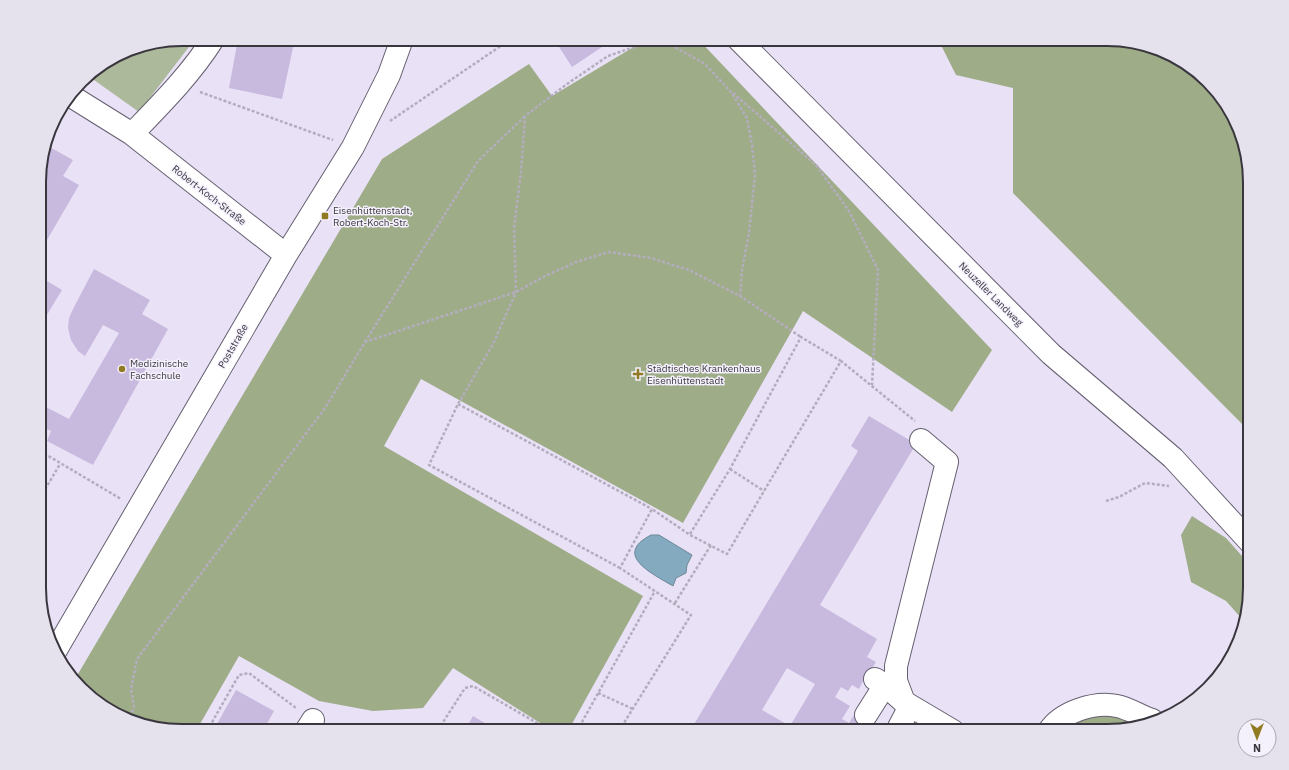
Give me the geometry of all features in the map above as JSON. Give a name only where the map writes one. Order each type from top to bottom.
[{"type":"street","points":[[132,134],[178,84],[209,46]]},
{"type":"street","name":"Poststraße","points":[[59,645],[286,255],[353,147],[389,75],[399,46]]},
{"type":"street","name":"Neuzeller Landweg","points":[[745,46],[1051,354],[1173,458],[1243,534]]},
{"type":"street","name":"Robert-Koch-Straße","points":[[75,98],[132,134],[286,255]]},
{"type":"street","points":[[900,724],[907,704],[896,680],[896,666],[946,462],[921,440]]},
{"type":"street","points":[[866,715],[880,682],[907,704],[941,724]]},
{"type":"street","points":[[1055,724],[1070,712],[1091,706],[1116,706],[1147,718]]},
{"type":"path","points":[[386,124],[501,46]]},
{"type":"path","points":[[131,714],[134,707],[131,689],[137,659],[325,408],[478,161],[525,116],[566,84],[608,56],[637,46]]},
{"type":"path","points":[[673,46],[705,64],[731,92],[816,165],[849,211],[878,270],[872,385]]},
{"type":"path","points":[[178,84],[353,147]]},
{"type":"path","points":[[731,92],[747,118],[756,175],[749,233],[742,270],[740,296]]},
{"type":"path","points":[[525,116],[521,172],[514,228],[516,292],[493,344],[458,404],[430,465],[620,568],[691,615],[623,724]]},
{"type":"path","points":[[365,342],[516,292],[545,276],[576,262],[609,252],[651,258],[689,270],[740,296],[801,337],[841,361],[915,419],[921,440]]},
{"type":"path","points":[[690,534],[730,469],[801,337]]},
{"type":"path","points":[[458,404],[652,510],[690,534],[727,554],[841,361]]},
{"type":"path","points":[[46,455],[139,509]]},
{"type":"path","points":[[46,488],[60,464]]},
{"type":"path","points":[[730,469],[764,491]]},
{"type":"path","points":[[1106,501],[1119,497],[1145,483],[1202,489]]},
{"type":"path","points":[[620,568],[652,510]]},
{"type":"path","points":[[675,603],[711,546]]},
{"type":"path","points":[[581,724],[655,591]]},
{"type":"path","points":[[442,724],[465,688],[473,686],[538,724]]},
{"type":"path","points":[[598,693],[633,709]]},
{"type":"green space","points":[[190,46],[139,112],[93,79],[106,69],[130,56],[164,47]]},
{"type":"green space","points":[[635,46],[705,46],[992,350],[952,412],[803,311],[683,523],[421,379],[384,446],[643,596],[572,724],[542,724],[453,668],[423,708],[373,711],[319,701],[239,656],[200,724],[164,723],[147,719],[130,714],[106,701],[92,690],[77,675],[382,159],[529,64],[552,96]]},
{"type":"green space","points":[[942,46],[1125,47],[1159,56],[1175,64],[1190,74],[1215,99],[1233,130],[1243,173],[1243,425],[1013,193],[1013,88],[956,75]]},
{"type":"green space","points":[[1192,516],[1226,538],[1243,557],[1243,597],[1240,616],[1226,601],[1191,582],[1181,535]]},
{"type":"green space","points":[[1113,713],[1135,721],[1116,724],[1073,724],[1078,720]]},
{"type":"water","points":[[651,535],[659,535],[692,555],[687,565],[686,573],[676,578],[673,586],[647,570],[640,564],[636,557],[635,550],[640,542]]},
{"type":"building","points":[[237,46],[293,46],[282,99],[229,88]]},
{"type":"building","points":[[558,46],[604,46],[572,67]]},
{"type":"building","points":[[51,148],[73,160],[63,176],[79,185],[46,242],[46,182],[47,164]]},
{"type":"building","name":"Medizinische Fachschule","points":[[94,269],[150,300],[142,314],[168,329],[93,465],[47,441],[51,431],[46,429],[46,407],[69,419],[119,333],[103,325],[85,356],[78,351],[71,340],[68,328],[69,318]]},
{"type":"building","points":[[46,281],[62,290],[46,316]]},
{"type":"building","points":[[869,416],[916,444],[820,605],[877,639],[867,657],[876,662],[871,670],[871,686],[863,681],[859,689],[852,685],[848,691],[841,687],[835,697],[850,706],[842,719],[849,723],[856,712],[876,724],[791,724],[815,684],[787,668],[762,710],[786,724],[694,724],[858,451],[851,446]]},
{"type":"building","points":[[236,690],[274,711],[267,724],[217,724]]},
{"type":"building","points":[[473,716],[486,724],[469,724]]},
{"type":"place","name":"Eisenhüttenstadt, Robert-Koch-Str.","points":[[325,216]]},
{"type":"place","name":"Medizinische Fachschule","points":[[122,369]]},
{"type":"place","name":"Städtisches Krankenhaus Eisenhüttenstadt","points":[[638,374]]}]
